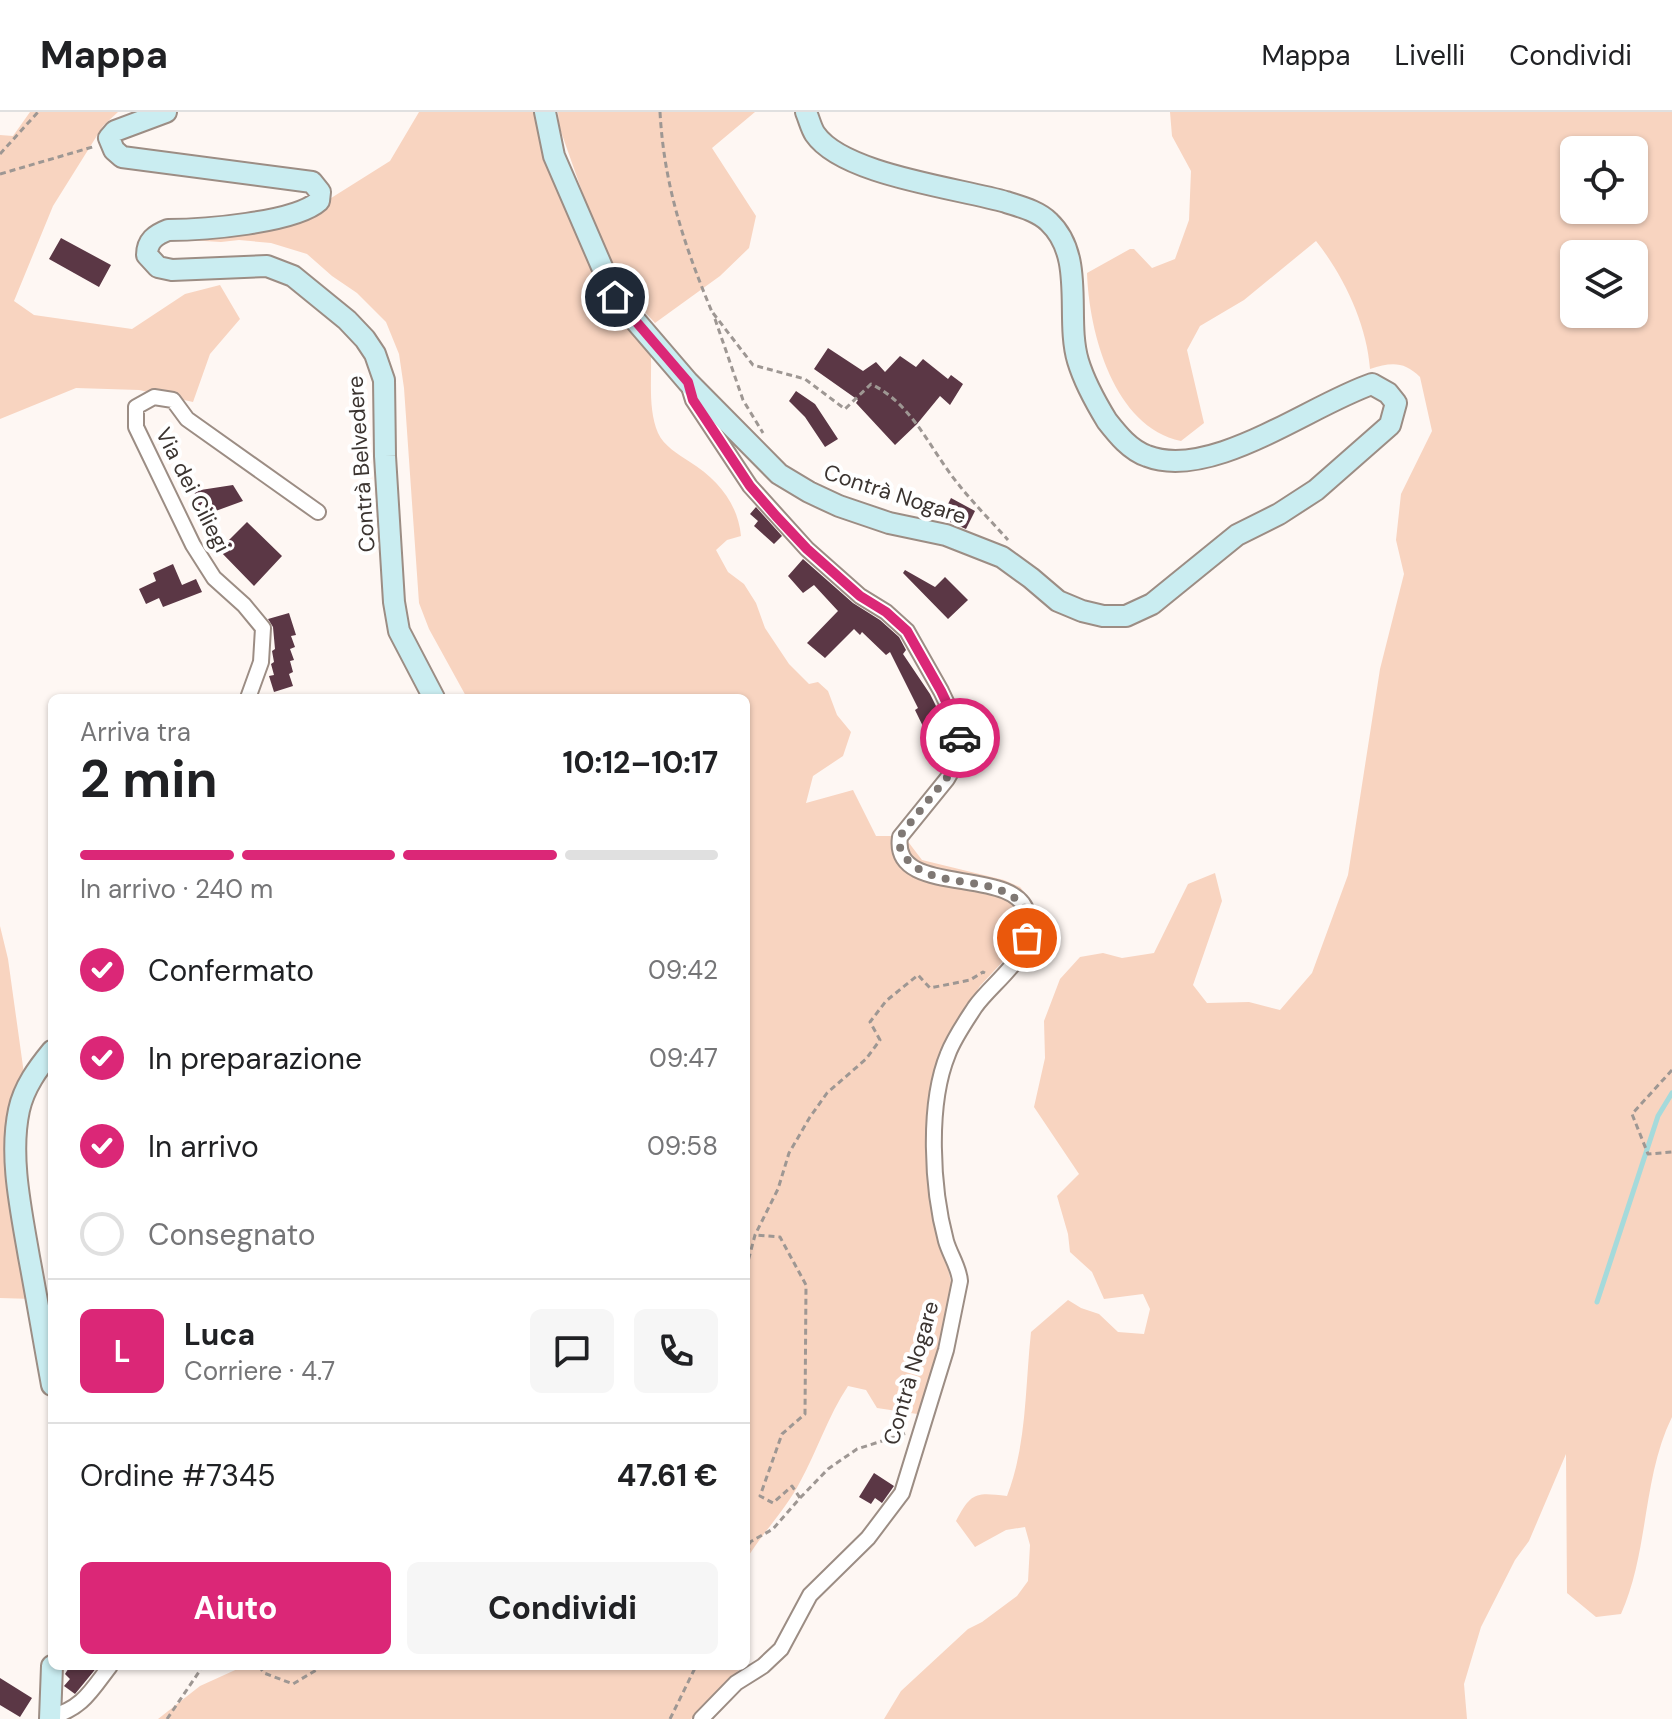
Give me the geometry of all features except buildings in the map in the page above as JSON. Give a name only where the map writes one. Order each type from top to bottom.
[{"type":"street","points":[[109,138],[115,131],[166,112]]},
{"type":"street","points":[[545,112],[554,156],[615,297],[688,382]]},
{"type":"street","name":"Contrà Nogare","points":[[688,382],[779,474],[809,492],[889,523],[946,535],[975,545],[1002,557],[1058,601],[1103,616],[1126,616],[1152,604],[1237,535],[1279,514],[1316,490],[1390,425],[1396,403],[1388,393],[1372,384],[1343,394],[1220,455],[1172,463],[1147,456],[1129,446],[1113,428],[1099,408],[1077,360],[1068,251],[1047,219],[994,199],[879,171],[848,159],[831,150],[815,134],[806,112]]},
{"type":"street","name":"Contrà Belvedere","points":[[109,138],[114,150],[122,157],[312,182],[320,192],[319,201],[310,210],[286,218],[168,230],[157,234],[147,246],[147,255],[158,267],[172,270],[267,266],[293,276],[347,320],[370,347],[384,380],[385,456],[394,602],[399,631],[432,694]]},
{"type":"street","name":"Contrà Nogare","points":[[688,382],[693,400],[750,486],[807,549],[860,596],[886,612],[907,631],[960,731],[959,758],[947,779],[902,833],[899,845],[906,860],[913,867],[954,881],[992,885],[1013,896],[1024,907],[1029,926],[1023,951],[977,1005],[955,1040],[940,1081],[935,1146],[938,1198],[947,1243],[960,1281],[946,1350],[902,1493],[868,1538],[810,1595],[781,1649],[763,1666],[736,1683],[701,1719]]},
{"type":"street","name":"Via dei Ciliegi","points":[[249,694],[261,662],[263,628],[244,605],[214,578],[193,545],[136,427],[136,407],[154,397],[173,400],[198,428],[263,470],[318,512]]},
{"type":"street","points":[[48,1056],[33,1076],[19,1109],[17,1174],[48,1363]]},
{"type":"street","points":[[52,1670],[50,1718],[75,1708],[107,1670]]},
{"type":"path","points":[[0,154],[38,112]]},
{"type":"path","points":[[660,112],[667,179],[682,236],[743,400],[763,431],[761,439],[743,436]]},
{"type":"path","points":[[0,174],[90,150],[109,138]]},
{"type":"path","points":[[713,313],[753,365],[805,379],[845,409],[871,384],[887,391],[918,423],[957,483],[1012,545]]},
{"type":"path","points":[[750,1254],[755,1235],[778,1189],[789,1153],[827,1093],[866,1059],[880,1040],[870,1022],[886,1001],[918,975],[930,988],[970,980],[983,972],[996,984]]},
{"type":"path","points":[[1672,1070],[1632,1114],[1648,1154],[1672,1152]]},
{"type":"path","points":[[755,1235],[780,1237],[806,1285],[805,1414],[782,1434],[760,1496],[773,1503],[792,1486],[800,1498]]},
{"type":"path","points":[[750,1542],[773,1529],[828,1469],[857,1449],[922,1428]]},
{"type":"path","points":[[167,1719],[200,1670]]},
{"type":"path","points":[[262,1670],[293,1684],[316,1670]]},
{"type":"path","points":[[670,1719],[694,1670]]},
{"type":"shaded area","points":[[30,112],[118,112],[103,126],[53,206],[14,301],[34,315],[132,329],[185,294],[220,285],[240,319],[210,354],[193,402],[139,390],[76,388],[0,419],[0,135],[13,136]]},
{"type":"shaded area","points":[[419,112],[551,112],[558,142],[610,271],[622,286],[600,242],[559,126],[558,112],[755,112],[712,148],[756,216],[749,248],[720,276],[655,323],[622,287],[642,312],[648,330],[652,405],[658,433],[668,446],[709,476],[731,503],[741,536],[727,540],[716,550],[728,572],[744,584],[756,603],[765,628],[789,664],[809,684],[818,682],[828,691],[837,715],[851,732],[843,756],[813,776],[806,803],[853,790],[876,836],[906,839],[922,860],[1004,880],[1020,887],[1030,899],[1032,908],[1022,941],[980,986],[961,1015],[942,1057],[937,1216],[952,1287],[943,1354],[924,1415],[877,1408],[866,1390],[848,1386],[794,1493],[750,1554],[750,694],[465,694],[429,629],[419,603],[404,388],[399,354],[386,322],[357,293],[307,254],[271,243],[171,239],[320,205],[390,161]]},
{"type":"shaded area","points":[[1170,112],[1672,112],[1672,1417],[1655,1465],[1637,1566],[1621,1614],[1596,1617],[1567,1593],[1566,1454],[1529,1541],[1515,1560],[1481,1627],[1464,1684],[1467,1719],[884,1719],[901,1691],[968,1629],[1017,1596],[1028,1581],[1030,1545],[1025,1527],[1006,1530],[975,1547],[956,1521],[966,1504],[976,1496],[1007,1496],[1022,1436],[1031,1332],[1068,1300],[1099,1314],[1118,1332],[1144,1334],[1150,1309],[1143,1294],[1104,1299],[1092,1272],[1070,1252],[1057,1196],[1079,1174],[1034,1107],[1045,1058],[1044,1021],[1060,979],[1080,957],[1103,953],[1122,958],[1154,953],[1188,884],[1215,873],[1222,901],[1193,985],[1207,1003],[1249,1002],[1280,1010],[1312,973],[1348,875],[1380,669],[1404,574],[1396,540],[1401,494],[1432,431],[1420,377],[1397,364],[1370,369],[1359,318],[1336,270],[1316,241],[1244,300],[1200,326],[1187,350],[1204,423],[1181,441],[1158,432],[1138,417],[1122,398],[1100,349],[1093,323],[1087,273],[1130,249],[1134,249],[1152,268],[1175,259],[1189,220],[1191,171],[1172,136]]},
{"type":"shaded area","points":[[0,926],[8,959],[26,1088],[20,1101],[33,1299],[0,1298]]},
{"type":"shaded area","points":[[235,1670],[739,1670],[691,1719],[158,1719],[200,1686]]},
{"type":"waterway","points":[[1597,1302],[1658,1116],[1672,1093]]},
{"type":"way so far","points":[[960,738],[957,765],[902,833],[900,849],[913,867],[924,873],[954,881],[992,885],[1013,896],[1027,911],[1027,938]]},
{"type":"route","points":[[615,297],[688,382],[693,400],[750,486],[776,516],[807,549],[860,596],[886,612],[907,631],[941,691],[960,731],[960,738]]}]
